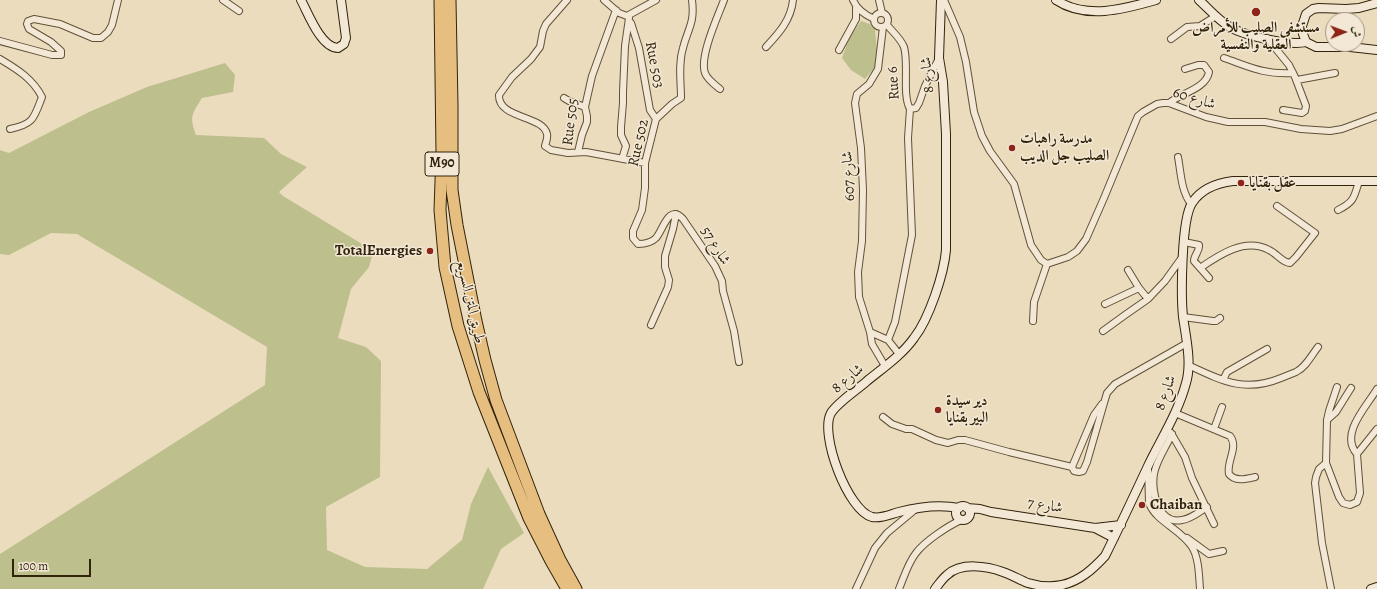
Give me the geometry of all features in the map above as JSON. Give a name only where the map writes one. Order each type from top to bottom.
[{"type":"highway","name":"طريق المتن السريع","points":[[440,0],[442,145],[440,210],[445,267],[458,326],[479,392],[530,518],[551,561],[567,589]]},
{"type":"highway","name":"طريق المتن السريع","points":[[450,0],[452,190],[456,219],[476,321],[496,400],[536,507],[560,560],[576,589]]},
{"type":"highway","points":[[458,326],[476,321]]},
{"type":"street","points":[[0,41],[61,55],[61,51],[56,46],[29,29],[27,24],[28,21],[34,19],[60,24],[93,38],[101,38],[108,32],[112,25],[118,0]]},
{"type":"street","points":[[223,0],[239,11]]},
{"type":"street","points":[[301,0],[321,36],[327,44],[334,48],[342,47],[346,38],[341,0]]},
{"type":"street","points":[[567,0],[546,24],[540,47],[512,77],[499,95],[502,105],[517,116],[533,121],[544,129],[548,135],[546,144],[547,148],[568,153],[578,152]]},
{"type":"street","points":[[604,0],[615,10],[628,17]]},
{"type":"street","name":"Rue 505","points":[[614,0],[615,10],[592,76],[585,107],[587,122],[578,152],[586,152],[645,163]]},
{"type":"street","points":[[628,17],[656,0]]},
{"type":"street","name":"Rue 502","points":[[676,214],[670,216],[657,237],[647,244],[638,244],[635,242],[633,231],[642,205],[645,188],[645,163],[656,119],[681,98],[682,48],[691,26],[693,15],[692,0]]},
{"type":"street","points":[[720,89],[705,74],[704,66],[706,48],[724,0]]},
{"type":"street","points":[[766,47],[785,24],[791,10],[793,0]]},
{"type":"street","points":[[839,50],[856,19],[856,7],[853,0]]},
{"type":"street","points":[[856,7],[874,19],[878,26],[885,26],[888,17],[882,13],[879,0]]},
{"type":"street","name":"شارع 8","points":[[941,0],[939,58],[943,82],[946,134],[946,255],[939,282],[924,322],[914,339],[900,354],[831,413],[828,427],[829,438],[835,461],[845,488],[856,505],[863,512],[877,518],[916,508],[947,506],[961,514]]},
{"type":"street","points":[[944,0],[960,37],[976,120],[990,151],[1014,184],[1031,245],[1041,260],[1046,264],[1034,302],[1033,321]]},
{"type":"street","points":[[1057,0],[1076,8],[1104,11],[1121,9],[1156,0]]},
{"type":"street","points":[[1199,0],[1216,16],[1236,30],[1289,43],[1300,43],[1304,38],[1302,24],[1306,14],[1310,10],[1319,8],[1359,8],[1377,3]]},
{"type":"street","points":[[1319,8],[1323,0]]},
{"type":"street","points":[[874,19],[882,13]]},
{"type":"street","points":[[856,19],[866,15]]},
{"type":"street","points":[[1171,39],[1187,27],[1200,26],[1216,16]]},
{"type":"street","points":[[622,159],[626,146],[621,135],[621,127],[628,17]]},
{"type":"street","name":"Rue 503","points":[[628,17],[639,48],[650,110],[656,119]]},
{"type":"street","name":"Rue 6","points":[[885,26],[904,46],[906,54],[907,101],[910,109],[916,108],[920,103],[925,86],[939,58]]},
{"type":"street","name":"شارع 607","points":[[885,26],[878,69],[869,84],[857,94],[855,103],[861,148],[863,190],[862,241],[858,282],[859,297],[874,350],[885,366]]},
{"type":"street","points":[[1267,38],[1289,65],[1294,74],[1306,109],[1302,113],[1283,110]]},
{"type":"street","points":[[1304,38],[1319,48],[1350,47],[1377,50]]},
{"type":"street","points":[[1224,58],[1268,73],[1294,74]]},
{"type":"street","points":[[0,59],[20,71],[28,78],[38,88],[42,97],[32,119],[23,126],[10,129]]},
{"type":"street","points":[[1169,103],[1202,84],[1209,72],[1204,65],[1198,65],[1185,69]]},
{"type":"street","points":[[1297,80],[1335,73]]},
{"type":"street","points":[[564,98],[585,107]]},
{"type":"street","name":"شارع 60","points":[[1046,264],[1068,257],[1077,251],[1082,245],[1096,219],[1138,116],[1157,104],[1169,103],[1206,117],[1228,122],[1265,122],[1330,132],[1377,116]]},
{"type":"street","points":[[888,340],[895,322],[912,236],[908,138],[910,109]]},
{"type":"street","points":[[1178,157],[1182,185],[1191,204],[1196,198],[1212,186],[1223,182],[1377,180]]},
{"type":"street","points":[[1338,210],[1349,205],[1354,197],[1359,181]]},
{"type":"street","name":"شارع 8","points":[[935,589],[948,574],[956,569],[967,566],[986,567],[1002,571],[1028,583],[1044,586],[1062,585],[1074,580],[1095,567],[1105,556],[1148,466],[1170,431],[1187,382],[1187,343],[1182,298],[1185,222],[1191,204]]},
{"type":"street","points":[[1200,268],[1225,252],[1248,246],[1260,247],[1269,250],[1286,262],[1290,263],[1315,233],[1277,206]]},
{"type":"street","points":[[651,325],[668,287],[669,280],[665,267],[665,256],[676,214]]},
{"type":"street","name":"شارع 57","points":[[676,214],[678,214],[682,219],[715,266],[722,281],[723,291],[733,325],[739,362]]},
{"type":"street","points":[[1184,242],[1199,245],[1194,261],[1209,278]]},
{"type":"street","points":[[1103,331],[1148,299],[1165,281],[1183,256]]},
{"type":"street","points":[[1128,270],[1148,299]]},
{"type":"street","points":[[1105,304],[1139,288]]},
{"type":"street","points":[[1183,317],[1213,321],[1220,318]]},
{"type":"street","points":[[870,332],[888,340],[900,354]]},
{"type":"street","points":[[883,417],[892,424],[906,429],[912,429],[922,435],[944,442],[965,440],[1072,467],[1074,471],[1078,473],[1084,468],[1092,446],[1107,393],[1115,384],[1187,343]]},
{"type":"street","points":[[1188,365],[1223,380],[1250,386],[1274,381],[1297,372],[1307,362],[1318,347]]},
{"type":"street","points":[[1223,380],[1227,372],[1267,349]]},
{"type":"street","points":[[1337,387],[1327,420],[1326,463],[1339,497],[1343,503],[1350,505],[1357,502],[1360,496],[1357,454],[1353,450],[1351,440],[1353,426],[1377,389]]},
{"type":"street","points":[[1327,420],[1336,412],[1351,388]]},
{"type":"street","points":[[1072,467],[1094,415],[1104,403]]},
{"type":"street","points":[[1214,429],[1222,407]]},
{"type":"street","points":[[1175,413],[1228,434],[1232,438],[1233,446],[1228,471],[1231,477],[1240,480],[1255,476]]},
{"type":"street","points":[[1357,454],[1377,429]]},
{"type":"street","points":[[1170,431],[1186,457],[1192,478],[1214,524]]},
{"type":"street","points":[[1170,431],[1154,473],[1154,496],[1157,506],[1167,516],[1181,521],[1207,507]]},
{"type":"street","points":[[1326,463],[1319,468],[1315,483],[1320,528],[1331,589]]},
{"type":"street","points":[[1148,466],[1149,503],[1151,508],[1191,546],[1194,552],[1200,589]]},
{"type":"street","points":[[856,589],[875,548],[887,533],[916,508]]},
{"type":"street","name":"شارع 7","points":[[961,514],[991,512],[1095,528]]},
{"type":"street","points":[[899,589],[905,572],[917,552],[961,514]]},
{"type":"street","points":[[1095,528],[1121,525]]},
{"type":"street","points":[[1095,528],[1114,538]]},
{"type":"street","points":[[1182,536],[1209,554],[1223,551]]},
{"type":"street","points":[[1371,589],[1377,587]]},
{"type":"green space","points":[[861,21],[870,24],[875,29],[877,53],[877,65],[865,79],[851,70],[842,58],[849,38]]},
{"type":"green space","points":[[225,63],[235,75],[233,92],[202,98],[194,112],[192,119],[196,135],[264,138],[281,154],[307,167],[279,192],[283,196],[362,244],[372,256],[369,267],[351,289],[338,338],[366,347],[381,361],[380,477],[326,507],[327,550],[365,567],[427,569],[462,540],[471,504],[488,467],[524,533],[501,549],[483,589],[0,589],[0,554],[265,385],[267,347],[77,234],[51,233],[9,255],[0,254],[0,150],[9,153],[89,112],[147,87]]},
{"type":"place","name":"مستشفى الصليب للأمراض العقلية والنفسية","points":[[1256,12]]},
{"type":"place","name":"مدرسة راهبات الصليب جل الديب","points":[[1012,148]]},
{"type":"place","name":"عقل بقنايا","points":[[1241,183]]},
{"type":"place","name":"TotalEnergies","points":[[430,251]]},
{"type":"place","name":"دير سيدة البير بقنايا","points":[[938,410]]},
{"type":"place","name":"Chaiban","points":[[1142,505]]}]
